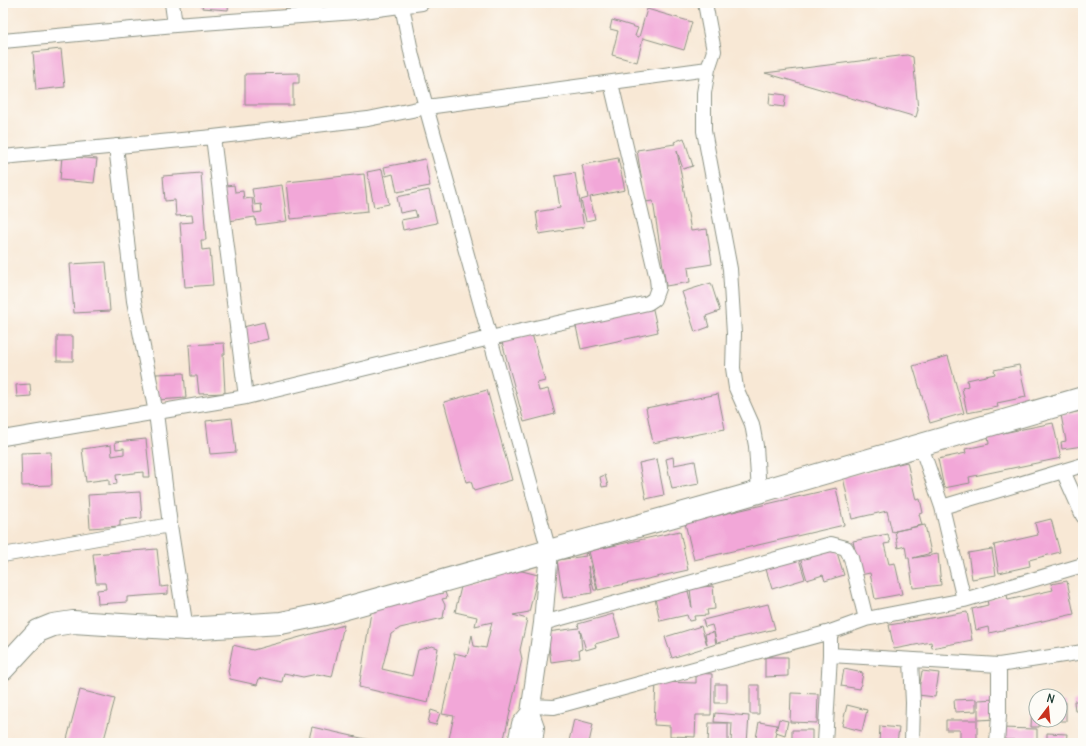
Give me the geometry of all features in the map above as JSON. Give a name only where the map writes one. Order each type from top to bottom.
[{"type":"main road","points":[[3,669],[38,631],[53,625],[73,622],[186,629],[281,623],[325,614],[921,446],[1083,398]]},
{"type":"street","points":[[172,3],[175,25]]},
{"type":"street","points":[[3,41],[175,25],[356,12],[422,3]]},
{"type":"street","points":[[705,3],[714,43],[714,51],[708,69],[704,93],[704,131],[730,269],[734,334],[733,368],[736,388],[752,424],[756,446],[759,492]]},
{"type":"street","points":[[402,6],[412,56],[428,107],[549,551],[543,623],[530,710],[521,724],[517,743]]},
{"type":"street","points":[[3,157],[213,137],[368,119],[428,107],[708,69]]},
{"type":"street","points":[[3,438],[246,397],[490,338],[648,303],[654,299],[657,294],[657,280],[611,83]]},
{"type":"street","points":[[213,137],[246,397]]},
{"type":"street","points":[[116,146],[134,301],[156,413],[170,525],[186,629]]},
{"type":"street","points":[[921,446],[942,507],[964,600]]},
{"type":"street","points":[[942,507],[1083,465]]},
{"type":"street","points":[[1063,471],[1083,516]]},
{"type":"street","points":[[3,555],[170,525]]},
{"type":"street","points":[[543,623],[832,544],[846,548],[851,558],[866,619]]},
{"type":"street","points":[[530,710],[554,707],[830,632],[866,619],[964,600],[1083,565]]},
{"type":"street","points":[[825,743],[830,632]]},
{"type":"street","points":[[830,655],[999,665],[1083,652]]},
{"type":"street","points":[[911,660],[913,703],[912,743]]},
{"type":"street","points":[[997,743],[999,716],[999,665]]},
{"type":"street","points":[[530,710],[535,727],[532,743]]},
{"type":"building","points":[[203,3],[229,3],[228,10],[202,8]]},
{"type":"building","points":[[647,9],[692,22],[684,50],[643,38],[637,62],[612,55],[618,31],[610,29],[612,20],[638,28],[635,36],[639,37]]},
{"type":"building","points":[[61,49],[65,87],[36,90],[33,52]]},
{"type":"building","points":[[907,55],[913,57],[918,110],[916,117],[765,73]]},
{"type":"building","points":[[299,73],[299,83],[293,83],[293,105],[245,105],[245,74]]},
{"type":"building","points":[[770,93],[786,95],[784,107],[769,105]]},
{"type":"building","points":[[684,138],[693,166],[683,169],[677,151],[691,231],[707,229],[712,264],[688,268],[690,282],[666,286],[653,201],[645,202],[637,150],[675,144],[674,142]]},
{"type":"building","points":[[62,156],[97,159],[94,183],[60,180]]},
{"type":"building","points":[[618,158],[625,190],[590,197],[595,219],[586,221],[581,200],[588,198],[582,165]]},
{"type":"building","points":[[425,159],[430,186],[397,192],[393,174],[386,176],[384,167]]},
{"type":"building","points":[[382,169],[389,204],[374,207],[367,172]]},
{"type":"building","points":[[201,173],[206,240],[201,240],[202,250],[210,249],[213,285],[185,287],[180,223],[193,222],[192,215],[176,216],[175,200],[165,201],[163,176]]},
{"type":"building","points":[[575,173],[584,227],[539,234],[536,212],[560,208],[555,176]]},
{"type":"building","points":[[364,174],[368,211],[291,219],[287,182]]},
{"type":"building","points":[[234,185],[235,192],[243,191],[244,199],[252,198],[254,213],[262,212],[261,204],[255,205],[252,189],[282,185],[287,221],[256,225],[255,217],[222,222],[218,187]]},
{"type":"building","points":[[429,190],[437,223],[403,230],[401,220],[417,217],[415,210],[400,213],[397,197]]},
{"type":"building","points":[[106,262],[110,311],[74,313],[70,264]]},
{"type":"building","points":[[711,283],[720,311],[706,316],[709,327],[695,332],[682,292]]},
{"type":"building","points":[[652,305],[658,332],[581,349],[575,322]]},
{"type":"building","points":[[264,322],[268,339],[243,345],[239,328]]},
{"type":"building","points":[[532,334],[545,381],[537,383],[539,391],[548,389],[555,414],[524,422],[502,342]]},
{"type":"building","points":[[57,336],[73,336],[73,361],[57,361]]},
{"type":"building","points":[[224,343],[225,354],[223,354],[225,393],[199,394],[197,376],[191,376],[189,345]]},
{"type":"building","points":[[948,356],[964,413],[930,423],[913,366]]},
{"type":"building","points":[[1019,365],[1026,397],[997,403],[998,407],[967,413],[962,388],[968,386],[967,380],[995,374],[994,370]]},
{"type":"building","points":[[184,373],[186,398],[158,400],[156,374]]},
{"type":"building","points":[[30,384],[31,396],[17,397],[16,385]]},
{"type":"building","points":[[487,390],[512,480],[474,491],[471,481],[466,482],[444,402]]},
{"type":"building","points":[[718,394],[725,429],[653,443],[646,408]]},
{"type":"building","points":[[1082,411],[1083,446],[1062,449],[1061,442],[1066,441],[1061,415]]},
{"type":"building","points":[[232,418],[236,452],[210,454],[206,421]]},
{"type":"building","points":[[1053,423],[1061,458],[969,477],[970,483],[944,488],[938,459],[966,453],[965,449],[989,444],[988,436]]},
{"type":"building","points":[[146,439],[150,477],[143,477],[143,472],[116,475],[117,484],[109,485],[109,479],[86,482],[82,449],[111,445],[112,456],[124,454],[124,448],[116,449],[115,442]]},
{"type":"building","points":[[51,452],[52,485],[22,486],[21,453]]},
{"type":"building","points":[[673,457],[674,465],[695,461],[699,484],[672,489],[666,459]]},
{"type":"building","points":[[657,459],[664,495],[646,499],[639,463]]},
{"type":"building","points":[[907,462],[916,500],[920,499],[923,513],[919,514],[922,525],[892,532],[887,511],[852,519],[843,477]]},
{"type":"building","points":[[605,475],[608,486],[602,487],[600,477]]},
{"type":"building","points":[[836,488],[844,525],[694,560],[685,523]]},
{"type":"building","points":[[140,492],[142,518],[120,520],[120,526],[90,528],[88,495]]},
{"type":"building","points":[[1051,519],[1060,552],[1029,560],[1030,566],[999,573],[994,545],[1038,535],[1035,523]]},
{"type":"building","points":[[925,525],[931,553],[913,558],[938,554],[941,585],[913,588],[909,558],[907,558],[905,546],[898,548],[895,531]]},
{"type":"building","points":[[680,531],[688,570],[598,590],[589,551]]},
{"type":"building","points":[[888,534],[890,543],[884,544],[889,564],[895,563],[902,594],[875,599],[870,573],[860,575],[853,541]]},
{"type":"building","points":[[835,546],[844,575],[825,581],[823,575],[807,580],[800,557]]},
{"type":"building","points":[[157,549],[161,587],[168,586],[168,594],[127,597],[127,602],[98,604],[97,590],[106,589],[105,583],[96,583],[93,554]]},
{"type":"building","points":[[992,549],[996,575],[972,579],[968,553]]},
{"type":"building","points":[[588,553],[597,590],[594,590],[588,566],[592,593],[563,598],[557,560],[586,556],[585,554]]},
{"type":"building","points":[[798,556],[805,579],[772,589],[765,566]]},
{"type":"building","points":[[518,570],[538,575],[529,612],[513,615],[527,619],[520,650],[522,659],[503,743],[448,743],[454,716],[442,714],[455,657],[454,653],[467,656],[472,635],[474,646],[486,648],[492,622],[475,626],[477,617],[455,612],[461,587],[489,580],[490,577]]},
{"type":"building","points":[[1067,581],[1074,614],[989,633],[988,627],[976,630],[972,609],[988,605],[987,600],[1007,595],[1008,600],[1053,590],[1051,584]]},
{"type":"building","points":[[713,586],[715,609],[707,610],[708,615],[694,616],[695,620],[689,621],[687,615],[660,621],[655,598],[688,591],[692,608],[690,588]]},
{"type":"building","points":[[438,588],[440,594],[445,592],[447,598],[442,599],[445,605],[443,618],[400,628],[391,634],[382,669],[412,676],[418,650],[432,646],[438,648],[428,703],[359,687],[371,612],[380,605]]},
{"type":"building","points":[[768,604],[775,629],[717,643],[712,625],[705,627],[703,620]]},
{"type":"building","points":[[967,612],[972,640],[932,648],[931,642],[894,649],[889,625]]},
{"type":"building","points":[[613,614],[620,637],[595,644],[596,647],[586,650],[580,630],[582,649],[579,650],[580,658],[551,662],[547,632],[579,628],[578,624]]},
{"type":"building","points":[[344,625],[332,677],[317,674],[303,677],[284,673],[282,682],[264,678],[259,679],[257,685],[230,679],[228,671],[233,645],[253,650]]},
{"type":"building","points":[[701,626],[707,645],[705,634],[714,632],[716,644],[672,658],[665,637]]},
{"type":"building","points":[[765,657],[788,657],[788,676],[765,677]]},
{"type":"building","points":[[844,669],[863,673],[860,689],[841,686]]},
{"type":"building","points":[[922,671],[939,673],[935,697],[918,695]]},
{"type":"building","points":[[696,673],[712,674],[711,715],[696,715],[695,737],[670,736],[670,726],[654,725],[656,682],[696,683]]},
{"type":"building","points":[[715,684],[727,684],[727,703],[715,703]]},
{"type":"building","points":[[750,685],[759,685],[759,714],[750,714]]},
{"type":"building","points":[[80,690],[115,699],[103,743],[66,743]]},
{"type":"building","points":[[791,693],[818,694],[817,723],[790,722]]},
{"type":"building","points":[[976,699],[976,711],[955,712],[954,700]]},
{"type":"building","points":[[996,699],[997,719],[978,720],[978,700]]},
{"type":"building","points":[[1074,701],[1083,701],[1083,711],[1075,711]]},
{"type":"building","points":[[847,705],[867,710],[862,731],[842,726]]},
{"type":"building","points":[[431,710],[440,713],[436,725],[428,723]]},
{"type":"building","points":[[715,713],[749,716],[747,743],[731,743],[732,723],[714,722]]},
{"type":"building","points":[[574,719],[593,724],[589,743],[569,741]]},
{"type":"building","points":[[779,719],[788,721],[785,735],[776,732]]},
{"type":"building","points":[[946,720],[977,720],[977,743],[960,743],[960,730],[946,730]]},
{"type":"building","points":[[759,722],[777,725],[774,743],[755,743]]},
{"type":"building","points":[[709,723],[728,723],[728,743],[708,743]]},
{"type":"building","points":[[880,726],[899,728],[897,743],[879,743]]},
{"type":"building","points":[[312,727],[379,742],[379,743],[308,743]]},
{"type":"building","points":[[1000,728],[1037,729],[1037,743],[1014,743],[1014,740],[1000,740]]},
{"type":"building","points":[[792,730],[812,730],[812,743],[792,743]]},
{"type":"building","points":[[1047,733],[1067,734],[1066,743],[1047,743]]}]
